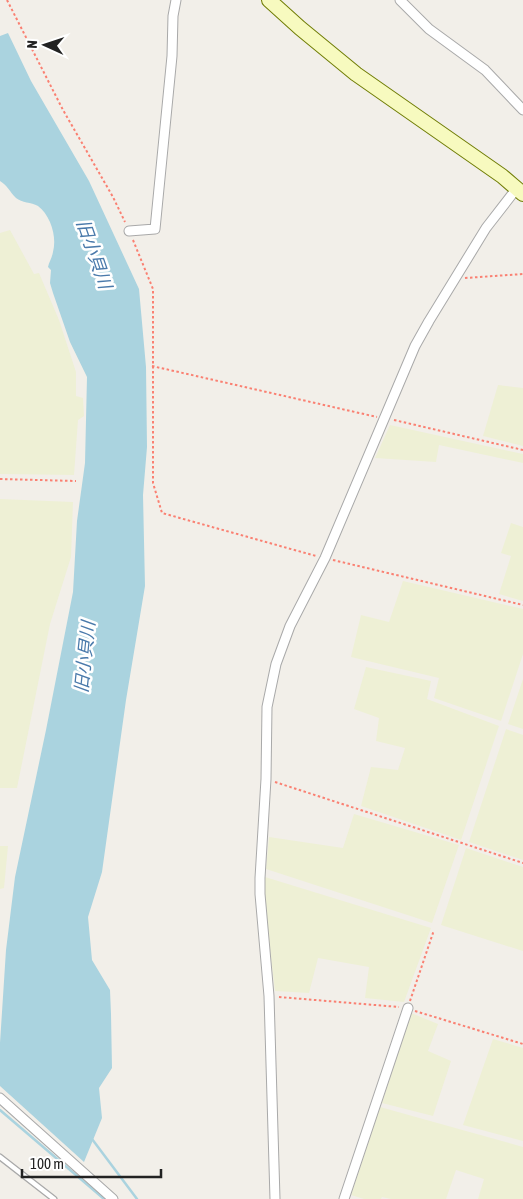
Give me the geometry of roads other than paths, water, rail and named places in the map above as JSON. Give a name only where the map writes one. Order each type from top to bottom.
[{"type":"street","points":[[129,231],[155,229],[172,56],[173,16],[176,0]]},
{"type":"street","points":[[269,0],[356,74],[502,176],[520,191],[486,228],[415,346],[325,558],[290,626],[276,664],[267,707],[266,779],[260,878],[269,996],[274,1199]]},
{"type":"street","points":[[400,0],[429,29],[485,70],[523,110]]},
{"type":"street","points":[[344,1199],[408,1008]]},
{"type":"street","points":[[0,1098],[112,1199]]},
{"type":"lane","points":[[0,1157],[54,1199]]},
{"type":"water","points":[[8,33],[31,81],[89,181],[139,289],[146,367],[147,447],[143,495],[145,586],[126,700],[102,872],[88,917],[92,960],[110,990],[112,1068],[99,1088],[102,1118],[84,1162],[0,1086],[0,1043],[6,950],[15,877],[73,592],[77,521],[85,463],[87,377],[70,342],[50,283],[51,270],[48,267],[53,254],[54,240],[50,221],[38,206],[18,200],[0,181],[0,36]]},
{"type":"waterway","points":[[0,1110],[104,1199]]},
{"type":"waterway","name":"旧小貝川","points":[[92,1139],[137,1199]]}]
